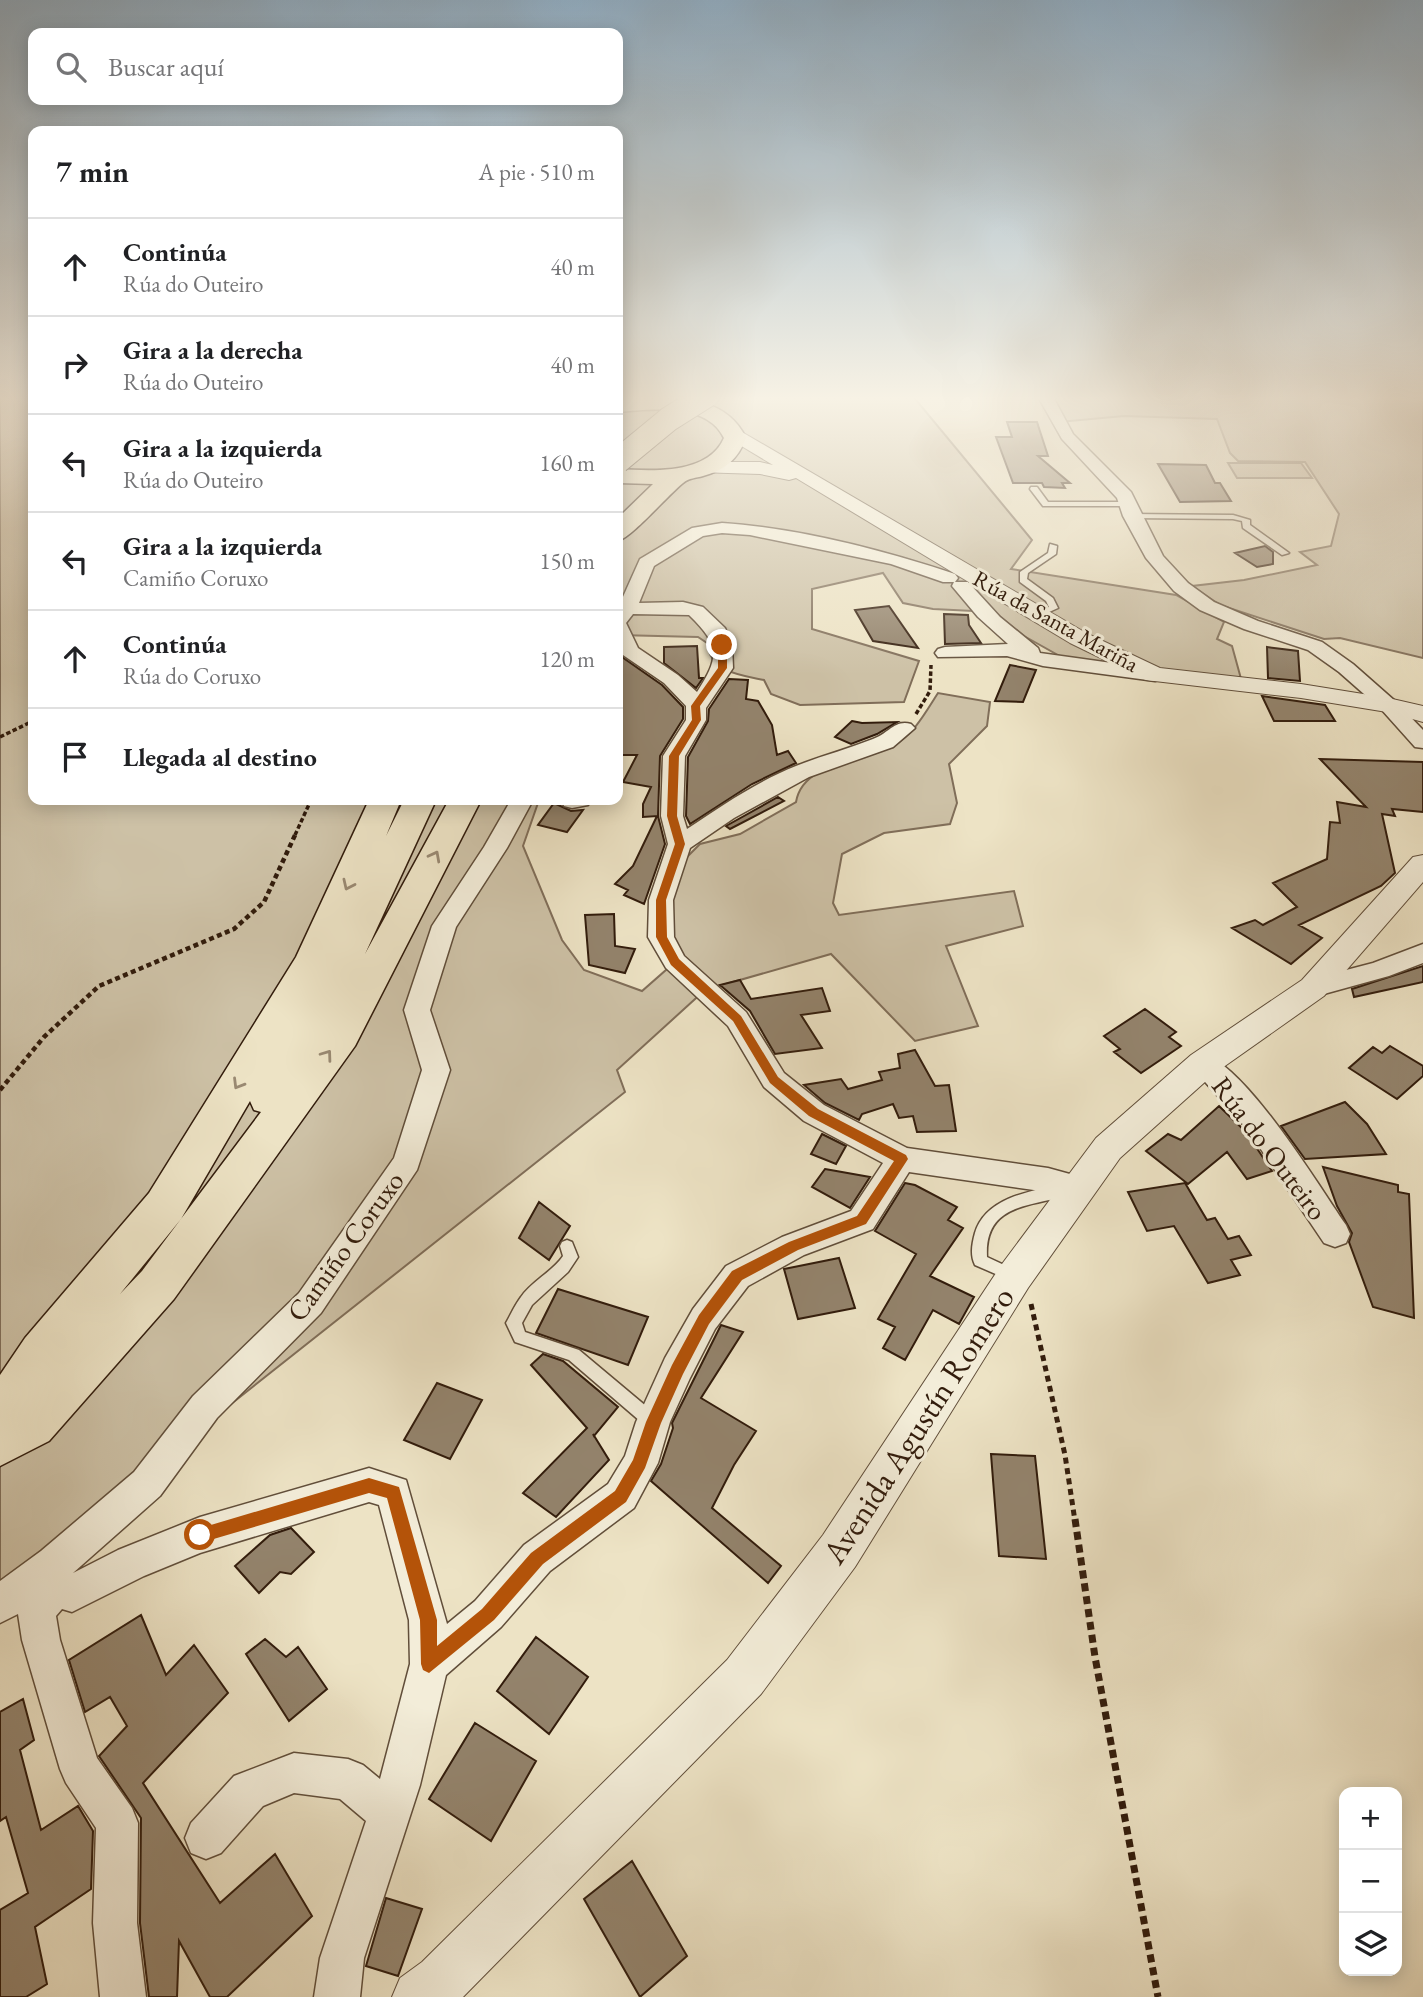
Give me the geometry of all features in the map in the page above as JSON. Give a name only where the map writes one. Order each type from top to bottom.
[{"type":"highway","points":[[623,528],[663,488]]},
{"type":"highway","points":[[0,1418],[41,1353],[165,1206],[314,959],[383,805]]},
{"type":"highway","points":[[0,1432],[47,1387],[152,1259],[262,1112],[334,981],[418,805]]},
{"type":"highway","points":[[0,1442],[31,1424],[158,1285],[341,1036],[462,805]]},
{"type":"street","name":"Rúa da Santa Mariña","points":[[824,488],[833,492]]},
{"type":"street","name":"Rúa da Santa Mariña","points":[[827,488],[956,577],[990,584],[1126,663],[1155,675],[1301,691],[1423,713]]},
{"type":"street","points":[[1117,488],[1125,496],[1129,510],[1155,558],[1181,587],[1207,606],[1251,625],[1315,646],[1346,668],[1388,705],[1423,742]]},
{"type":"street","points":[[623,613],[646,563],[698,532],[722,528],[750,530],[895,560],[956,577],[1011,639],[1043,660]]},
{"type":"street","points":[[623,616],[636,609],[682,608],[696,611],[718,632],[722,645],[723,668],[696,706]]},
{"type":"street","points":[[623,625],[630,651],[671,679],[690,695],[696,706],[696,720],[674,756],[672,816],[680,844],[661,900],[662,937],[675,962],[737,1018],[774,1080],[814,1113],[902,1159],[1048,1180],[1077,1188]]},
{"type":"street","points":[[945,653],[1008,650],[1043,660],[1155,675]]},
{"type":"street","points":[[680,844],[726,813],[801,772],[885,742],[904,728]]},
{"type":"street","name":"Camiño Coruxo","points":[[0,1604],[54,1576],[147,1484],[205,1407],[310,1303],[407,1162],[436,1070],[417,1010],[444,926],[495,848],[519,805]]},
{"type":"street","name":"Avenida Agustín Romero","points":[[419,1997],[441,1981],[744,1677],[839,1551],[1015,1276],[1108,1148],[1203,1063],[1313,988],[1423,864]]},
{"type":"street","points":[[1313,988],[1380,971],[1423,953]]},
{"type":"street","name":"Rúa do Outeiro","points":[[1203,1063],[1220,1077],[1262,1130],[1335,1234]]},
{"type":"street","points":[[429,1664],[488,1614],[537,1558],[621,1496],[640,1463],[653,1422],[704,1319],[737,1276],[793,1246],[862,1220],[902,1159]]},
{"type":"street","points":[[123,1997],[115,1923],[117,1823],[80,1769],[41,1640],[36,1610],[54,1576],[72,1593],[131,1563],[200,1535],[369,1485],[393,1492],[428,1620],[429,1664],[390,1813],[342,1958],[337,1997]]},
{"type":"street","points":[[206,1838],[249,1791],[294,1773],[348,1780],[390,1813]]},
{"type":"lane","points":[[1034,489],[1046,504],[1246,520],[1246,526],[1285,553]]},
{"type":"lane","points":[[1038,614],[1054,608],[1050,600],[1023,580],[1024,572],[1052,554],[1053,546]]},
{"type":"lane","points":[[1015,1276],[980,1261],[977,1244],[982,1225],[1003,1209],[1034,1195],[1077,1188]]},
{"type":"lane","points":[[567,1246],[571,1257],[563,1268],[527,1300],[514,1323],[520,1336],[574,1355],[653,1422]]},
{"type":"path","points":[[904,728],[923,707],[933,683],[932,657],[945,653]]},
{"type":"path","points":[[0,737],[28,723]]},
{"type":"path","points":[[0,1090],[44,1037],[99,986],[234,929],[264,901],[309,805]]},
{"type":"path","points":[[1015,1276],[1029,1296],[1065,1455],[1095,1657],[1158,1997]]},
{"type":"shaded area","points":[[0,488],[28,488],[28,805],[537,805],[523,846],[562,940],[584,970],[642,991],[675,962],[670,907],[681,863],[700,844],[740,834],[796,802],[801,789],[810,778],[822,771],[880,752],[901,741],[924,715],[938,693],[990,702],[987,726],[949,764],[957,803],[950,824],[884,833],[842,854],[833,903],[839,915],[1014,891],[1023,926],[946,946],[978,1026],[915,1041],[831,954],[705,990],[617,1070],[625,1092],[0,1587]]},
{"type":"shaded area","points":[[623,488],[989,488],[1032,540],[1011,569],[1176,595],[1224,622],[1217,639],[1232,646],[1243,686],[1074,664],[1024,636],[994,612],[933,609],[903,603],[883,573],[812,589],[812,629],[919,661],[904,702],[800,705],[771,694],[764,680],[736,674],[720,666],[709,653],[707,643],[698,637],[623,635]]},
{"type":"shaded area","points":[[1322,488],[1423,488],[1423,658],[1340,638],[1324,639],[1220,605],[1192,586],[1244,580],[1317,565],[1300,552],[1331,546],[1339,514]]},
{"type":"building","points":[[1172,488],[1223,488],[1231,501],[1180,502]]},
{"type":"building","points":[[1265,546],[1273,552],[1273,564],[1257,567],[1235,553]]},
{"type":"building","points":[[889,606],[918,648],[873,641],[855,610]]},
{"type":"building","points":[[944,614],[968,615],[969,625],[981,643],[945,644]]},
{"type":"building","points":[[697,646],[699,678],[703,678],[696,688],[664,663],[664,647]]},
{"type":"building","points":[[1267,647],[1298,651],[1300,681],[1268,678]]},
{"type":"building","points":[[623,658],[662,685],[683,707],[683,719],[660,756],[658,816],[665,844],[644,904],[624,895],[628,890],[615,884],[633,866],[657,816],[643,817],[643,804],[651,787],[623,782],[637,755],[623,755]]},
{"type":"building","points":[[1010,665],[1036,670],[1023,702],[995,701]]},
{"type":"building","points":[[729,679],[748,680],[746,699],[758,701],[772,725],[777,755],[788,751],[796,763],[752,784],[690,824],[686,816],[688,757],[708,721],[709,709]]},
{"type":"building","points":[[1262,696],[1325,705],[1335,721],[1274,721]]},
{"type":"building","points":[[852,721],[897,722],[877,734],[851,744],[835,737]]},
{"type":"building","points":[[1320,759],[1423,762],[1423,812],[1392,809],[1395,816],[1382,814],[1395,873],[1381,886],[1299,925],[1322,938],[1291,964],[1232,928],[1255,920],[1263,925],[1297,907],[1273,883],[1327,859],[1330,822],[1340,823],[1337,802],[1366,807]]},
{"type":"building","points":[[778,797],[784,801],[730,829],[726,826]]},
{"type":"building","points":[[553,805],[571,811],[583,810],[567,832],[538,825]]},
{"type":"building","points":[[614,914],[615,946],[635,949],[625,973],[589,965],[585,915]]},
{"type":"building","points":[[1423,966],[1423,982],[1354,997],[1352,989]]},
{"type":"building","points":[[740,980],[751,999],[822,988],[830,1011],[801,1015],[822,1048],[775,1054],[750,1011],[720,985]]},
{"type":"building","points":[[1145,1009],[1176,1032],[1169,1037],[1181,1046],[1141,1073],[1114,1052],[1120,1049],[1104,1036]]},
{"type":"building","points":[[1390,1046],[1423,1066],[1423,1076],[1397,1099],[1349,1068],[1373,1047],[1382,1053]]},
{"type":"building","points":[[915,1050],[935,1086],[949,1085],[956,1131],[917,1132],[913,1116],[899,1118],[893,1104],[862,1114],[859,1120],[825,1103],[804,1085],[841,1079],[848,1089],[882,1080],[879,1072],[900,1068],[898,1054]]},
{"type":"building","points":[[1345,1102],[1367,1124],[1386,1154],[1305,1159],[1281,1126]]},
{"type":"building","points":[[1219,1106],[1246,1132],[1272,1171],[1247,1179],[1227,1152],[1188,1184],[1146,1151],[1168,1134],[1181,1140]]},
{"type":"building","points":[[822,1134],[846,1146],[836,1164],[811,1154]]},
{"type":"building","points":[[1323,1167],[1398,1185],[1398,1192],[1409,1194],[1414,1318],[1373,1307],[1349,1242],[1352,1233],[1337,1206]]},
{"type":"building","points":[[825,1169],[870,1177],[850,1208],[812,1187]]},
{"type":"building","points":[[905,1183],[915,1185],[957,1207],[948,1220],[963,1228],[930,1276],[974,1297],[959,1324],[933,1310],[905,1360],[883,1348],[895,1327],[878,1319],[916,1254],[875,1231]]},
{"type":"building","points":[[1185,1183],[1207,1220],[1215,1218],[1228,1239],[1239,1236],[1251,1255],[1231,1260],[1240,1275],[1208,1283],[1174,1226],[1147,1231],[1128,1192]]},
{"type":"building","points":[[539,1202],[570,1226],[549,1260],[519,1238]]},
{"type":"building","points":[[839,1258],[855,1308],[798,1319],[784,1269]]},
{"type":"building","points":[[558,1289],[648,1317],[628,1365],[536,1333]]},
{"type":"building","points":[[721,1325],[743,1332],[701,1398],[756,1431],[734,1465],[712,1508],[781,1566],[768,1583],[651,1481],[661,1464],[673,1428],[672,1423]]},
{"type":"building","points":[[543,1354],[563,1361],[618,1407],[594,1436],[609,1460],[556,1517],[523,1493],[587,1428],[531,1365]]},
{"type":"building","points":[[437,1383],[482,1400],[450,1459],[404,1440]]},
{"type":"building","points":[[991,1454],[1035,1456],[1046,1559],[999,1556]]},
{"type":"building","points":[[291,1528],[314,1552],[291,1574],[280,1572],[259,1593],[235,1566],[270,1535]]},
{"type":"building","points":[[141,1615],[166,1675],[194,1645],[228,1693],[143,1783],[220,1903],[275,1854],[312,1916],[227,1997],[210,1997],[179,1941],[177,1997],[149,1997],[140,1923],[141,1818],[99,1756],[127,1726],[110,1697],[85,1712],[69,1660]]},
{"type":"building","points":[[536,1637],[588,1677],[549,1734],[497,1691]]},
{"type":"building","points":[[265,1639],[286,1657],[298,1647],[327,1689],[289,1721],[246,1654]]},
{"type":"building","points":[[23,1699],[34,1740],[20,1750],[41,1830],[78,1806],[93,1831],[91,1889],[35,1927],[47,1984],[26,1997],[0,1997],[0,1910],[28,1893],[6,1817],[0,1821],[0,1712]]},
{"type":"building","points":[[475,1723],[536,1761],[491,1841],[429,1799]]},
{"type":"building","points":[[632,1861],[687,1956],[640,1997],[584,1899]]},
{"type":"building","points":[[386,1898],[422,1909],[398,1976],[366,1966]]},
{"type":"route","points":[[200,1535],[369,1485],[393,1492],[428,1620],[429,1664],[488,1614],[537,1558],[621,1496],[640,1463],[653,1422],[677,1369],[704,1319],[737,1276],[793,1246],[862,1220],[902,1159],[814,1113],[774,1080],[737,1018],[675,962],[662,937],[661,900],[680,844],[672,816],[674,756],[696,720],[696,706],[723,668],[722,645]]}]
